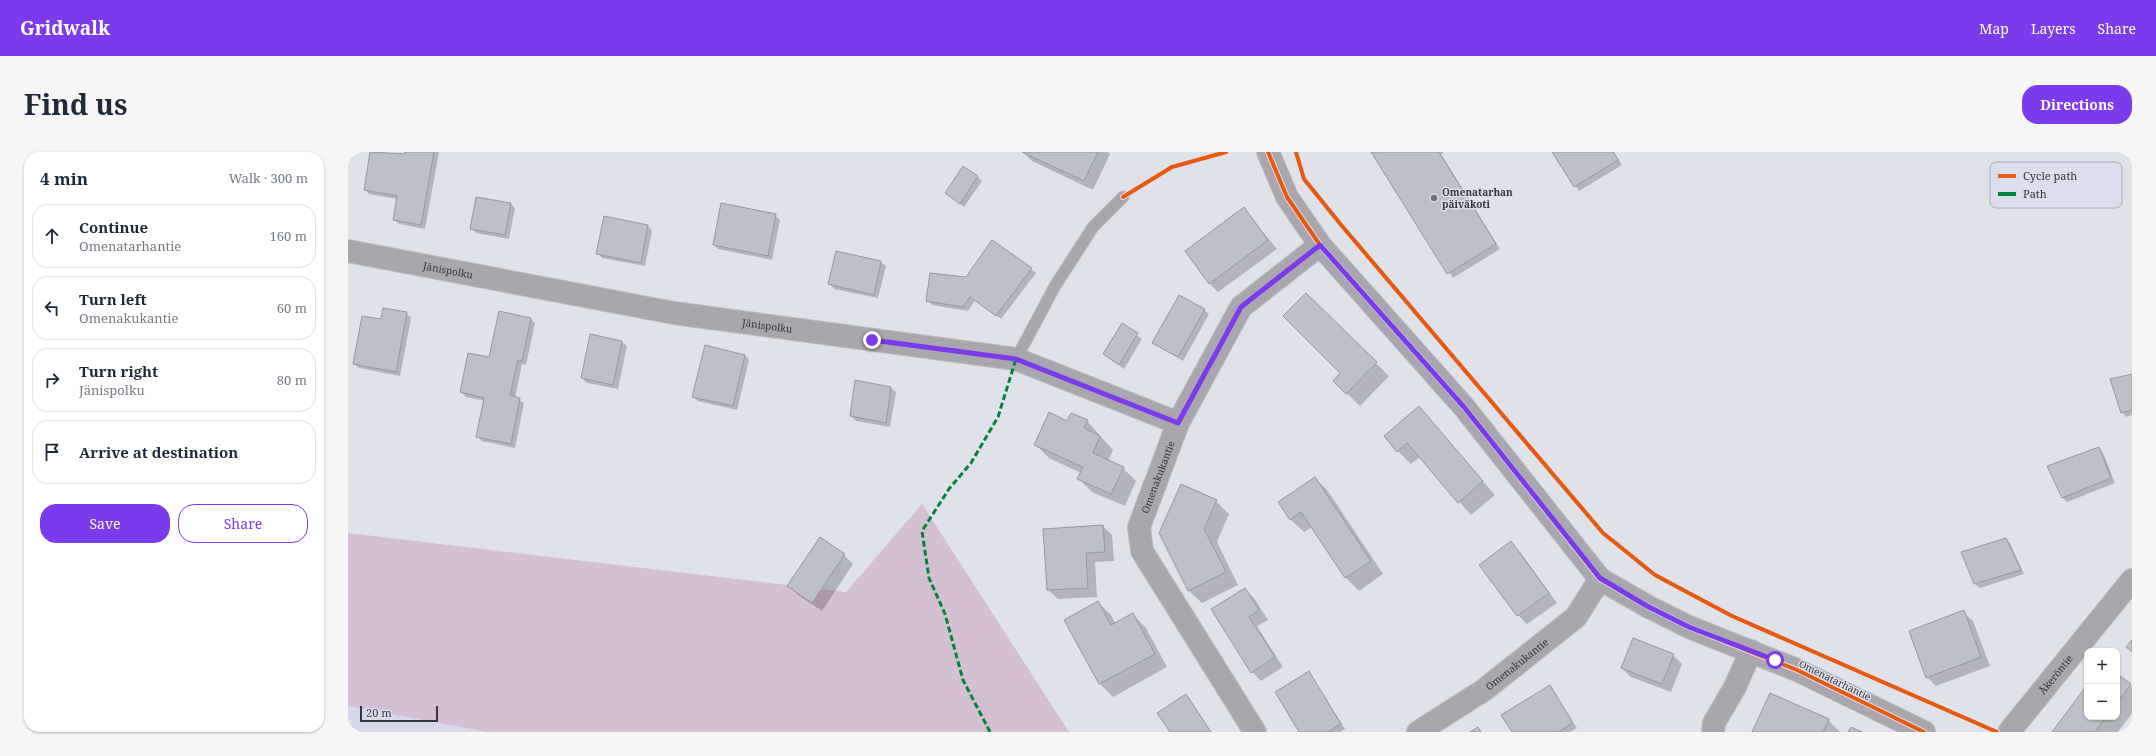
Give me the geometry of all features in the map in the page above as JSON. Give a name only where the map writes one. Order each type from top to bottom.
[{"type":"street","name":"Omenatarhantie","points":[[1268,152],[1287,197],[1320,245],[1464,407],[1600,578],[1647,606],[1689,627],[1797,670],[1924,732]]},
{"type":"street","name":"Omenakukantie","points":[[1255,732],[1142,551],[1139,527],[1178,423],[1241,307],[1320,245]]},
{"type":"street","name":"Jänispolku","points":[[348,251],[674,312],[1016,359],[1178,423]]},
{"type":"street","name":"Omenakukantie","points":[[1418,732],[1484,690],[1576,618],[1600,578]]},
{"type":"street","name":"Åkeröntie","points":[[2009,732],[2132,580]]},
{"type":"street","points":[[1713,732],[1714,724],[1735,687],[1751,651]]},
{"type":"lane","points":[[1016,359],[1055,286],[1093,227],[1123,197]]},
{"type":"shaded area","points":[[922,504],[1069,732],[488,732],[348,706],[348,533],[846,592]]},
{"type":"shaded area","points":[[348,706],[488,732],[348,732]]},
{"type":"building","points":[[370,152],[405,154],[405,152],[434,152],[421,225],[393,220],[397,196],[364,190]]},
{"type":"building","points":[[1022,152],[1098,152],[1084,181]]},
{"type":"building","name":"Omenatarhan päiväkoti","points":[[1371,152],[1439,152],[1496,244],[1447,274]]},
{"type":"building","points":[[1552,152],[1613,152],[1618,160],[1574,187]]},
{"type":"building","points":[[963,166],[978,176],[960,204],[945,193]]},
{"type":"building","points":[[476,197],[511,203],[505,235],[470,229]]},
{"type":"building","points":[[721,203],[776,214],[768,256],[713,245]]},
{"type":"building","points":[[1244,207],[1268,240],[1209,284],[1185,251]]},
{"type":"building","points":[[604,216],[648,225],[641,263],[596,254]]},
{"type":"building","points":[[992,240],[1032,268],[996,316],[970,297],[963,307],[926,301],[930,273],[966,277]]},
{"type":"building","points":[[836,251],[881,261],[874,295],[828,284]]},
{"type":"building","points":[[1306,293],[1377,362],[1346,394],[1333,381],[1340,373],[1283,316]]},
{"type":"building","points":[[1179,295],[1205,309],[1178,357],[1152,343]]},
{"type":"building","points":[[383,308],[407,312],[396,372],[353,364],[362,316],[381,319]]},
{"type":"building","points":[[499,311],[531,318],[522,361],[518,360],[510,395],[520,398],[511,444],[476,437],[484,398],[460,392],[468,353],[489,357]]},
{"type":"building","points":[[1122,323],[1138,333],[1119,365],[1103,354]]},
{"type":"building","points":[[590,334],[622,341],[613,385],[581,378]]},
{"type":"building","points":[[705,345],[745,355],[733,406],[692,397]]},
{"type":"building","points":[[2132,374],[2132,410],[2121,413],[2110,379]]},
{"type":"building","points":[[855,380],[891,387],[886,423],[850,416]]},
{"type":"building","points":[[1419,406],[1483,481],[1458,503],[1407,443],[1397,452],[1384,436]]},
{"type":"building","points":[[1049,412],[1067,421],[1071,413],[1088,420],[1084,428],[1100,436],[1093,453],[1124,467],[1111,494],[1077,479],[1083,467],[1034,445]]},
{"type":"building","points":[[2099,447],[2111,478],[2062,498],[2047,466]]},
{"type":"building","points":[[1315,477],[1371,561],[1345,578],[1301,512],[1290,520],[1278,502]]},
{"type":"building","points":[[1181,484],[1217,500],[1204,529],[1226,572],[1188,591],[1159,533]]},
{"type":"building","points":[[1103,525],[1105,552],[1086,553],[1088,588],[1047,590],[1043,529]]},
{"type":"building","points":[[820,537],[845,554],[812,603],[787,586]]},
{"type":"building","points":[[2006,538],[2021,570],[1974,584],[1961,552]]},
{"type":"building","points":[[1511,541],[1549,593],[1517,616],[1479,565]]},
{"type":"building","points":[[1245,588],[1259,610],[1249,617],[1275,657],[1251,673],[1211,609]]},
{"type":"building","points":[[1098,601],[1111,625],[1133,613],[1155,654],[1099,684],[1064,620]]},
{"type":"building","points":[[1964,610],[1981,657],[1926,678],[1909,631]]},
{"type":"building","points":[[1633,638],[1674,654],[1662,684],[1621,668]]},
{"type":"building","points":[[2132,640],[2132,652],[2126,647]]},
{"type":"building","points":[[1309,671],[1341,724],[1328,732],[1299,732],[1275,692]]},
{"type":"building","points":[[2120,676],[2131,684],[2120,699]]},
{"type":"building","points":[[1550,685],[1573,723],[1558,732],[1512,732],[1501,715]]},
{"type":"building","points":[[2084,689],[2084,720],[2104,720],[2095,732],[2052,732]]},
{"type":"building","points":[[1770,693],[1829,719],[1823,732],[1752,732]]},
{"type":"building","points":[[1186,694],[1211,732],[1170,732],[1157,713]]},
{"type":"building","points":[[1478,727],[1481,732],[1470,732]]},
{"type":"building","points":[[1851,727],[1862,732],[1848,732]]},
{"type":"marked path","points":[[990,732],[963,680],[945,614],[929,578],[922,531],[949,489],[971,463],[998,417],[1016,359]]},
{"type":"cycle path","points":[[1123,197],[1172,167],[1226,152]]},
{"type":"cycle path","points":[[1268,152],[1287,197],[1320,245],[1464,407],[1600,579],[1647,606],[1689,627],[1797,670],[1924,732]]},
{"type":"cycle path","points":[[1296,152],[1304,179],[1342,226],[1603,533],[1655,575],[1732,616],[1997,732]]},
{"type":"place","name":"Omenatarhan päiväkoti","points":[[1434,198]]},
{"type":"route","points":[[872,340],[1016,359],[1178,423],[1241,307],[1320,245],[1464,407],[1600,578],[1647,606],[1689,627],[1775,660]]}]
